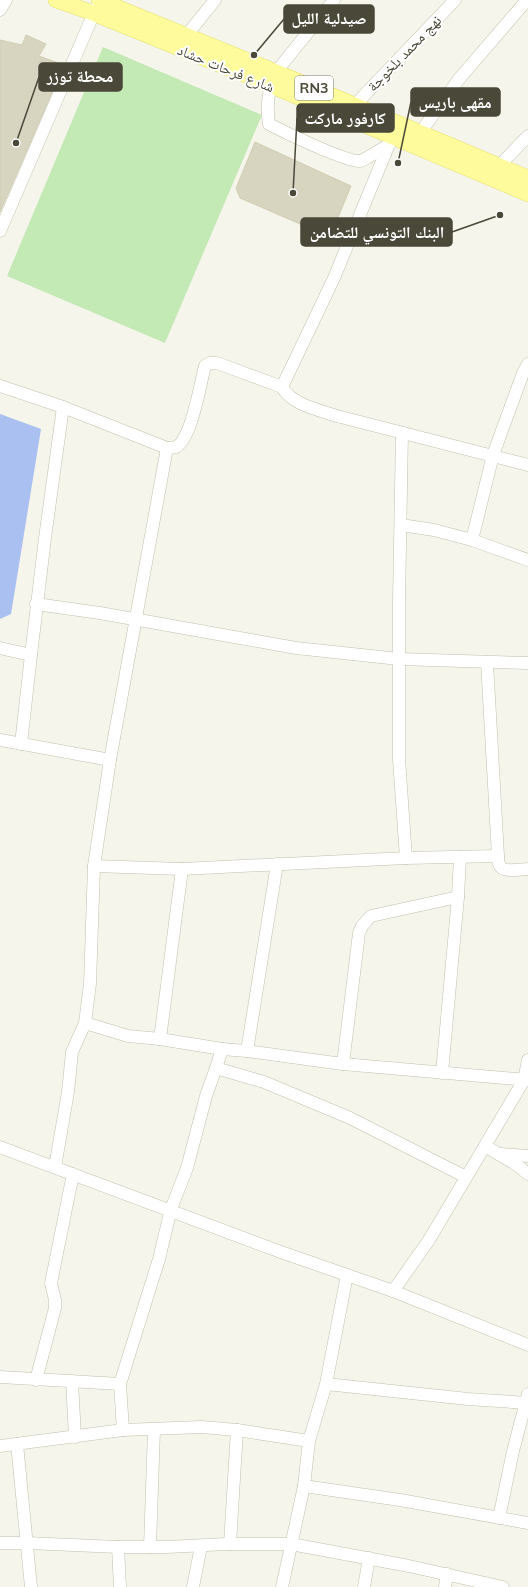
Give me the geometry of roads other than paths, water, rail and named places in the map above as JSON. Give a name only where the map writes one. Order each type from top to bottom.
[{"type":"main road","name":"شارع فرحات حشاد","points":[[56,0],[98,3],[186,36],[273,78],[391,141],[528,194]]},
{"type":"main road","name":"شارع فرحات حشاد","points":[[98,3],[178,48],[273,78],[354,106],[528,178]]},
{"type":"street","points":[[0,10],[6,0]]},
{"type":"street","points":[[178,48],[215,0]]},
{"type":"street","points":[[334,0],[273,78],[266,108],[269,124],[286,133],[347,159],[361,161],[391,141],[396,135],[420,133],[459,78],[527,0]]},
{"type":"street","name":"نهج محمد بلخوجة","points":[[354,106],[455,0]]},
{"type":"street","points":[[0,231],[98,3]]},
{"type":"street","points":[[499,166],[528,136]]},
{"type":"street","points":[[282,387],[334,278],[391,141]]},
{"type":"street","points":[[0,386],[63,407],[167,448],[175,447],[182,440],[188,429],[205,366],[210,363],[217,363],[282,387],[286,394],[310,407],[353,421],[528,465]]},
{"type":"street","points":[[472,540],[493,455],[523,373],[528,364]]},
{"type":"street","points":[[21,744],[36,604],[63,407]]},
{"type":"street","points":[[402,434],[399,601],[400,789],[406,858]]},
{"type":"street","points":[[55,1167],[68,1092],[72,1052],[85,1023],[90,984],[94,866],[110,760],[167,448]]},
{"type":"street","points":[[401,525],[434,530],[472,540],[528,560]]},
{"type":"street","points":[[36,604],[100,613],[296,648],[399,659],[528,663]]},
{"type":"street","points":[[0,648],[31,655]]},
{"type":"street","points":[[487,662],[498,856],[500,866],[502,868],[507,870],[528,869]]},
{"type":"street","points":[[0,740],[110,760]]},
{"type":"street","points":[[94,866],[182,870],[406,858],[498,856]]},
{"type":"street","points":[[442,1072],[458,897],[460,857]]},
{"type":"street","points":[[247,1051],[277,864]]},
{"type":"street","points":[[160,1039],[182,870]]},
{"type":"street","points":[[343,1064],[359,933],[362,926],[371,916],[458,897]]},
{"type":"street","points":[[85,1023],[128,1036],[160,1039],[222,1049],[343,1064],[526,1080]]},
{"type":"street","points":[[123,1430],[120,1384],[159,1259],[171,1209],[187,1168],[222,1049]]},
{"type":"street","points":[[393,1291],[429,1240],[526,1080],[528,1060]]},
{"type":"street","points":[[216,1068],[264,1082],[344,1115],[466,1177]]},
{"type":"street","points":[[485,1146],[500,1154],[528,1174]]},
{"type":"street","points":[[0,1147],[393,1291],[528,1345]]},
{"type":"street","points":[[500,1154],[528,1156]]},
{"type":"street","points":[[36,1380],[55,1308],[55,1300],[51,1283],[73,1174]]},
{"type":"street","points":[[282,1587],[304,1486],[309,1441],[326,1384],[347,1275]]},
{"type":"street","points":[[0,1377],[120,1384]]},
{"type":"street","points":[[72,1381],[75,1437]]},
{"type":"street","points":[[326,1384],[468,1399],[527,1400],[513,1451],[499,1518]]},
{"type":"street","points":[[0,1446],[123,1430],[218,1427],[309,1441]]},
{"type":"street","points":[[150,1547],[154,1430]]},
{"type":"street","points":[[230,1544],[237,1430]]},
{"type":"street","points":[[17,1444],[31,1587]]},
{"type":"street","points":[[304,1486],[400,1500],[528,1523]]},
{"type":"street","points":[[0,1543],[118,1548],[230,1544],[291,1544],[447,1574],[503,1587]]},
{"type":"street","points":[[193,1587],[201,1546]]},
{"type":"street","points":[[118,1548],[120,1587]]},
{"type":"street","points":[[364,1587],[368,1558]]},
{"type":"street","points":[[445,1587],[447,1574]]},
{"type":"water","points":[[0,414],[41,429],[11,614],[0,619]]},
{"type":"place","name":"صيدلية الليل","points":[[254,55]]},
{"type":"place","name":"محطة توزر","points":[[16,143]]},
{"type":"place","name":"مقهى باريس","points":[[398,163]]},
{"type":"place","name":"كارفور ماركت","points":[[293,193]]},
{"type":"place","name":"البنك التونسي للتضامن","points":[[500,215]]}]
